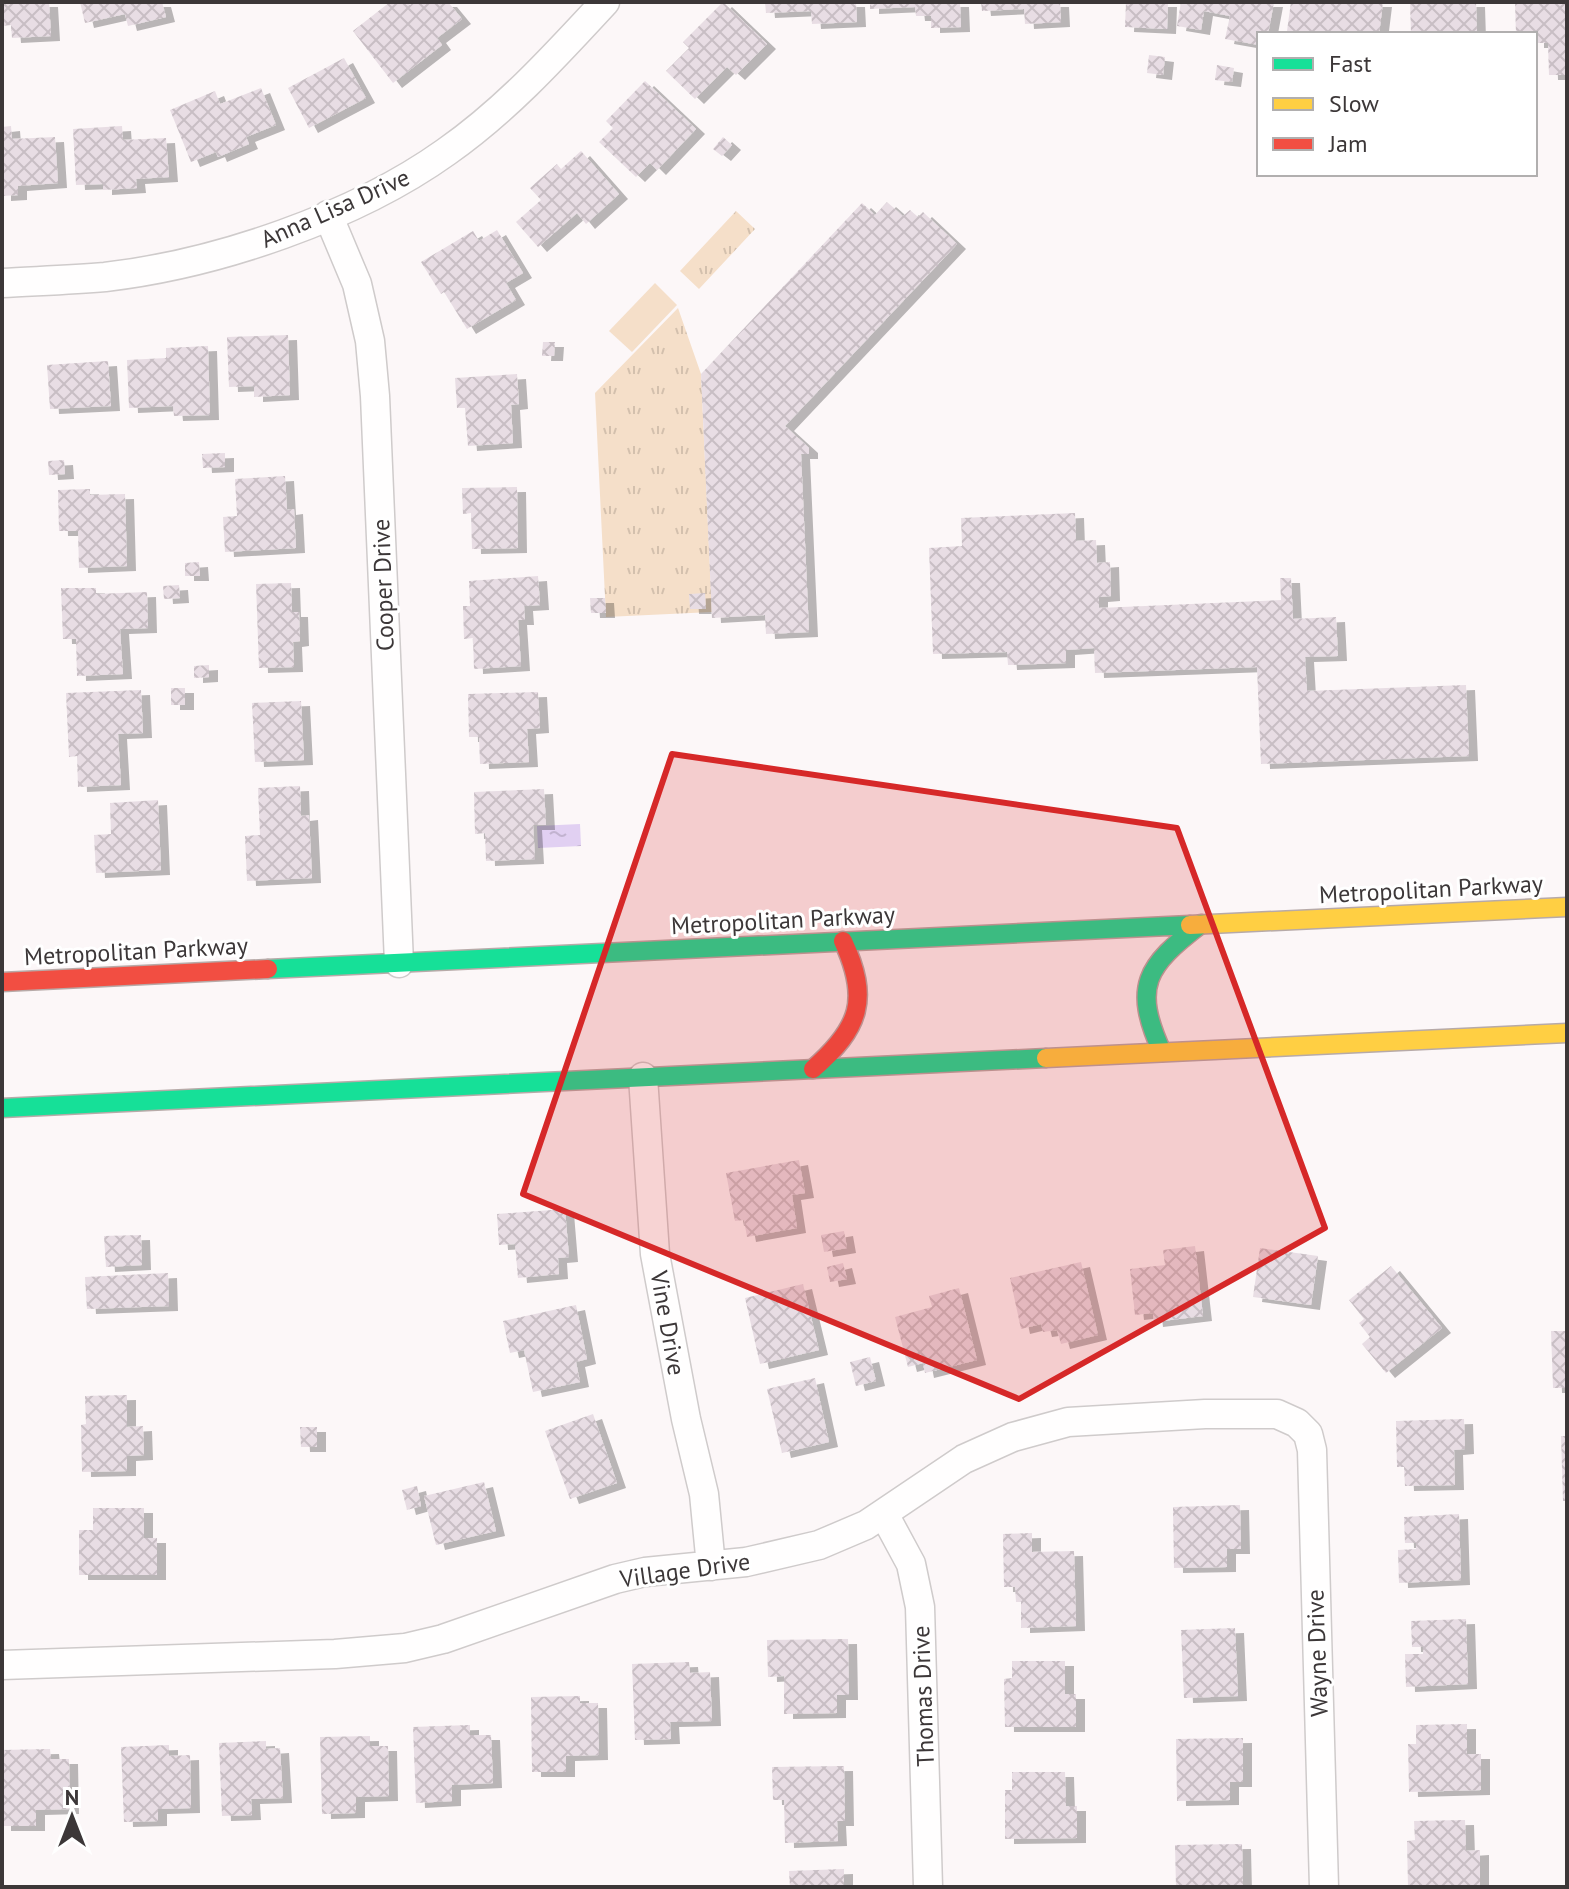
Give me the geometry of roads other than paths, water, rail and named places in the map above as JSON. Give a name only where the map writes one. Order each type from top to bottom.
[{"type":"main road","name":"Metropolitan Parkway","points":[[2,982],[1567,907]]},
{"type":"main road","points":[[1162,1052],[1147,1017],[1145,986],[1164,953],[1201,924]]},
{"type":"main road","points":[[813,1069],[836,1050],[850,1032],[858,1011],[858,976],[843,941]]},
{"type":"main road","points":[[2,1108],[1567,1033]]},
{"type":"street","name":"Anna Lisa Drive","points":[[2,283],[105,277],[191,261],[240,249],[328,215],[412,175],[448,151],[540,73],[605,2]]},
{"type":"street","name":"Cooper Drive","points":[[328,215],[357,284],[371,355],[399,963]]},
{"type":"street","name":"Vine Drive","points":[[643,1077],[655,1254],[686,1419],[704,1494],[711,1566]]},
{"type":"street","name":"Village Drive","points":[[2,1665],[335,1654],[405,1648],[479,1628],[615,1579],[645,1572],[772,1557],[819,1545],[855,1531],[884,1514],[964,1459],[1013,1437],[1068,1422],[1205,1414],[1273,1414],[1297,1423]]},
{"type":"street","name":"Wayne Drive","points":[[1297,1423],[1308,1434],[1312,1450],[1324,1887]]},
{"type":"street","name":"Thomas Drive","points":[[884,1514],[911,1564],[920,1607],[928,1887]]},
{"type":"water","points":[[580,824],[581,846],[538,848],[537,826]]}]
